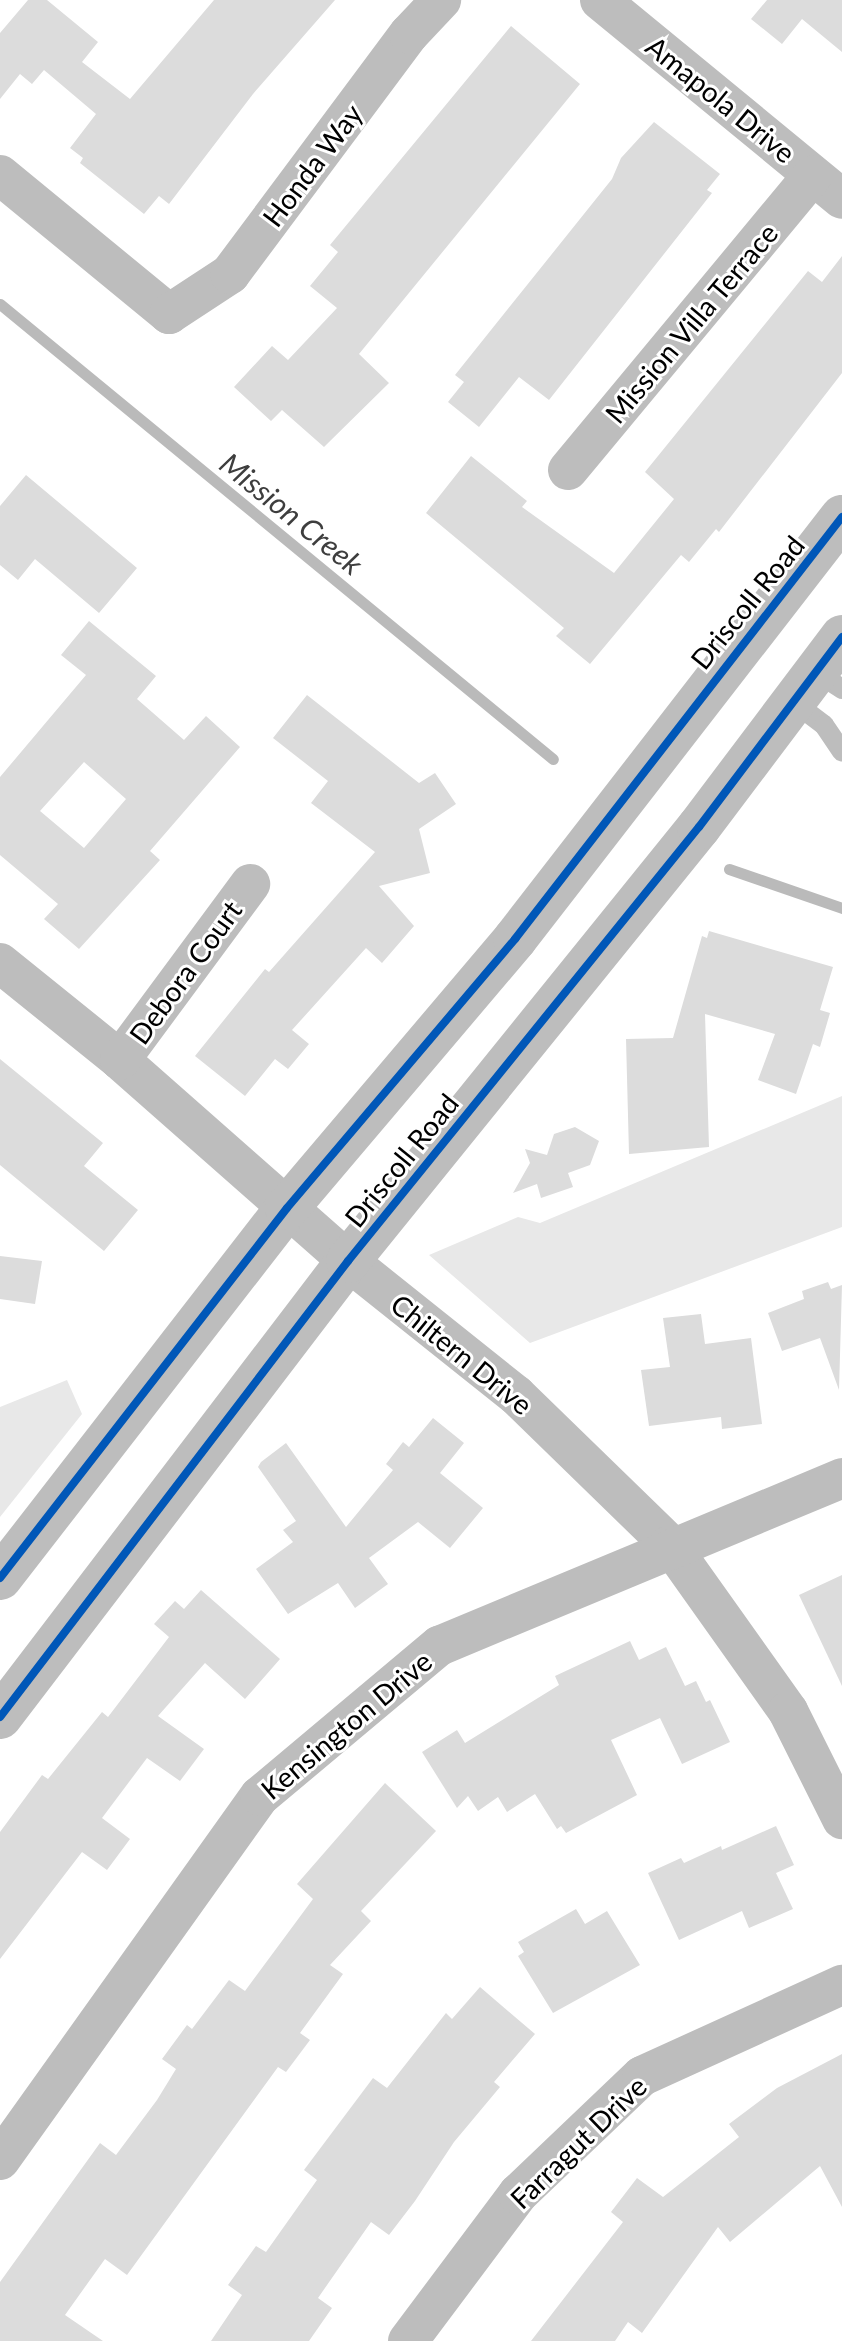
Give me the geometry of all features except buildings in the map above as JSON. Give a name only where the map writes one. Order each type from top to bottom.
[{"type":"street","name":"Honda Way","points":[[0,175],[169,314],[230,274],[409,34],[441,0]]},
{"type":"street","name":"Amapola Drive","points":[[600,0],[828,187]]},
{"type":"street","name":"Mission Villa Terrace","points":[[568,470],[828,187]]},
{"type":"street","name":"Driscoll Road","points":[[0,1578],[287,1208],[515,939],[842,517]]},
{"type":"street","name":"Driscoll Road","points":[[0,1717],[348,1261],[815,687],[842,637]]},
{"type":"street","name":"Debora Court","points":[[120,1060],[250,884]]},
{"type":"street","name":"Chiltern Drive","points":[[0,963],[120,1060],[348,1261],[516,1395],[670,1545],[788,1711],[842,1819]]},
{"type":"street","name":"Kensington Drive","points":[[0,2160],[260,1796],[439,1646],[670,1545],[842,1478]]},
{"type":"street","name":"Farragut Drive","points":[[408,2341],[518,2194],[642,2076],[842,1985]]},
{"type":"lane","points":[[815,687],[824,725],[842,752]]},
{"type":"shaded area","points":[[842,1096],[842,1227],[530,1343],[429,1255],[518,1217],[540,1223]]},
{"type":"shaded area","points":[[67,1380],[82,1414],[0,1517],[0,1407]]},
{"type":"waterway","name":"Mission Creek","points":[[0,304],[553,759]]},
{"type":"waterway","name":"Mission Creek","points":[[729,869],[842,908]]},
{"type":"cycle path","points":[[0,1578],[287,1208],[515,939],[842,517]]},
{"type":"cycle path","points":[[0,1717],[348,1261],[699,827],[842,637]]}]
